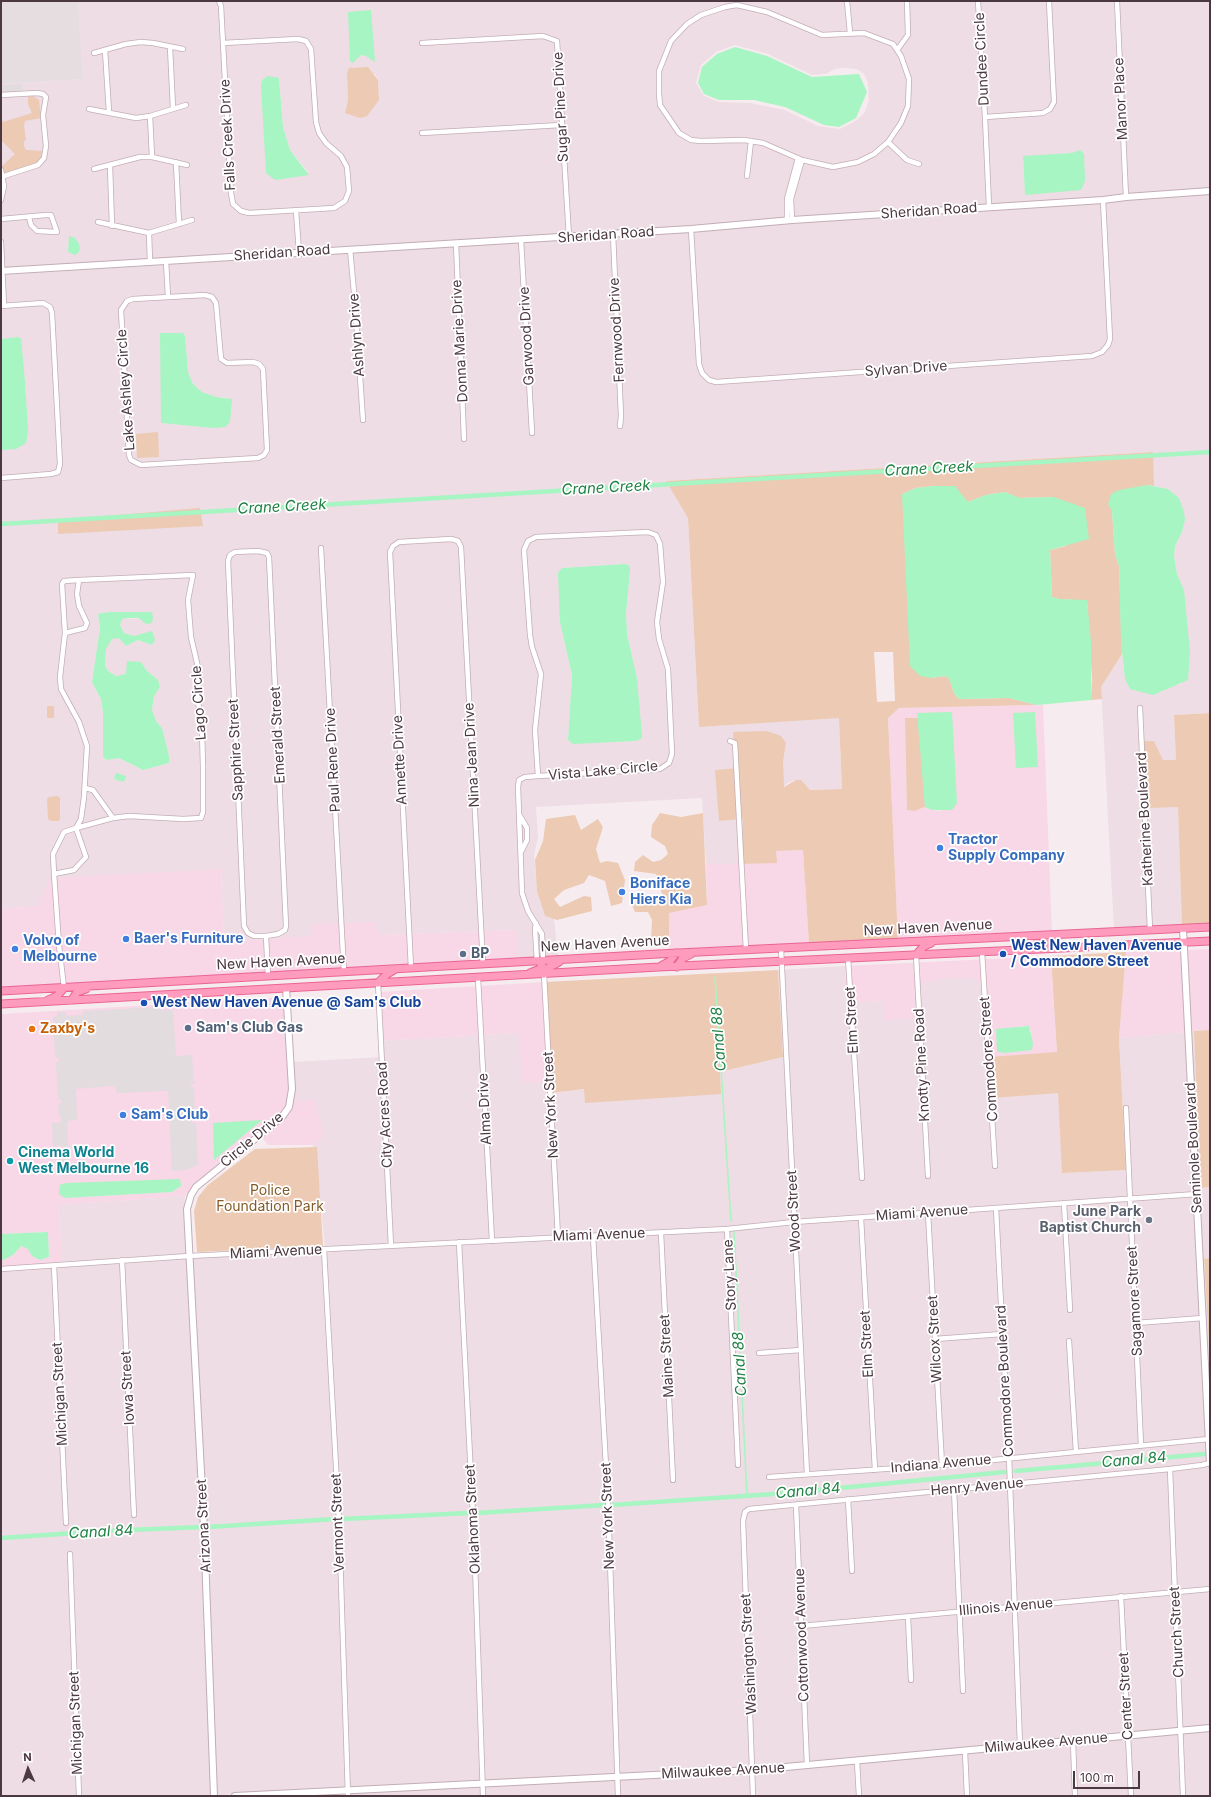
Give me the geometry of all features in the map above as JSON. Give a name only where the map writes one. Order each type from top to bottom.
[{"type":"main road","name":"New Haven Avenue","points":[[1,991],[693,952],[1210,927]]},
{"type":"main road","points":[[1005,950],[1046,943],[1052,935]]},
{"type":"main road","points":[[982,952],[989,943],[1006,941],[1015,937]]},
{"type":"main road","points":[[916,955],[924,946],[937,941]]},
{"type":"main road","name":"New Haven Avenue","points":[[1,1004],[848,958],[1210,941]]},
{"type":"main road","points":[[848,958],[856,949],[866,944]]},
{"type":"main road","points":[[677,967],[683,958],[693,952]]},
{"type":"main road","points":[[659,968],[670,961],[676,953]]},
{"type":"main road","points":[[544,974],[552,965],[563,960]]},
{"type":"main road","points":[[527,975],[540,968],[540,961]]},
{"type":"main road","points":[[478,978],[483,964]]},
{"type":"main road","points":[[378,983],[386,974],[396,969]]},
{"type":"main road","points":[[328,986],[341,978],[344,972]]},
{"type":"main road","points":[[286,988],[293,979],[301,974]]},
{"type":"main road","points":[[249,990],[264,985],[268,976]]},
{"type":"main road","points":[[168,995],[170,982]]},
{"type":"main road","points":[[72,1000],[77,992],[92,986]]},
{"type":"main road","points":[[42,1002],[56,996],[64,988]]},
{"type":"street","name":"Falls Creek Drive","points":[[219,1],[221,6],[231,193],[233,204],[241,211],[249,213],[296,211]]},
{"type":"street","points":[[847,1],[850,33]]},
{"type":"street","points":[[897,50],[908,35],[907,1]]},
{"type":"street","name":"Dundee Circle","points":[[978,1],[989,206]]},
{"type":"street","name":"Dundee Circle","points":[[985,117],[1043,113],[1050,109],[1054,102],[1048,1]]},
{"type":"street","name":"Manor Place","points":[[1116,1],[1126,197]]},
{"type":"street","points":[[737,5],[767,12],[822,35],[864,33],[893,44],[897,50],[901,56],[909,79],[908,106],[901,124],[888,142],[874,154],[858,162],[833,167],[800,159],[763,143],[751,141],[691,140],[679,133],[660,105],[660,71],[671,41],[687,24],[701,14],[725,7],[737,5]]},
{"type":"street","name":"Sugar Pine Drive","points":[[422,43],[543,36],[557,41],[569,237]]},
{"type":"street","points":[[223,43],[298,38],[306,41],[311,48],[316,122],[319,133],[326,143],[341,156],[347,167],[349,191],[345,201],[334,208],[296,211],[299,252]]},
{"type":"street","points":[[94,53],[126,44],[141,42],[183,49]]},
{"type":"street","points":[[170,47],[173,108]]},
{"type":"street","points":[[105,50],[109,112]]},
{"type":"street","points":[[1,95],[41,93],[46,97],[43,115],[46,146],[44,158],[38,165],[2,177]]},
{"type":"street","points":[[89,109],[136,118],[150,116],[186,105]]},
{"type":"street","points":[[150,116],[152,156]]},
{"type":"street","points":[[422,133],[561,125]]},
{"type":"street","points":[[747,176],[751,141]]},
{"type":"street","points":[[888,142],[907,160],[919,164]]},
{"type":"street","points":[[94,169],[140,157],[152,156],[188,165]]},
{"type":"street","points":[[790,220],[791,199],[800,159]]},
{"type":"street","points":[[176,162],[179,224]]},
{"type":"street","points":[[110,166],[112,226]]},
{"type":"street","points":[[1,170],[4,186],[1,200]]},
{"type":"street","name":"Sheridan Road","points":[[2,270],[569,237],[989,206],[1102,200],[1210,191]]},
{"type":"street","name":"Sylvan Drive","points":[[691,229],[699,364],[702,373],[708,380],[716,382],[1084,357],[1102,352],[1108,345],[1110,339],[1102,200]]},
{"type":"street","points":[[1,219],[29,217],[51,216],[57,232],[37,231],[31,225],[29,217]]},
{"type":"street","points":[[98,222],[149,233],[192,220]]},
{"type":"street","points":[[149,233],[150,262]]},
{"type":"street","name":"Fernwood Drive","points":[[613,234],[621,416],[620,426]]},
{"type":"street","name":"Garwood Drive","points":[[521,240],[532,433]]},
{"type":"street","points":[[1,242],[2,306],[43,303],[50,307],[52,313],[60,464],[58,472],[51,474],[1,478]]},
{"type":"street","name":"Donna Marie Drive","points":[[456,243],[464,439]]},
{"type":"street","name":"Ashlyn Drive","points":[[350,249],[363,420]]},
{"type":"street","points":[[166,261],[168,297]]},
{"type":"street","name":"Lake Ashley Circle","points":[[168,297],[212,297],[216,303],[221,359],[227,363],[253,362],[259,364],[263,369],[267,450],[264,455],[258,458],[141,465],[131,460],[121,310],[128,300],[168,297]]},
{"type":"street","name":"Vista Lake Circle","points":[[538,776],[535,730],[541,674],[532,647],[530,635],[524,550],[528,541],[536,537],[648,532],[656,535],[660,544],[663,582],[657,622],[659,639],[668,669],[672,754],[669,763],[660,769],[538,776],[525,776],[519,780],[519,834],[522,893],[528,912],[542,934],[540,961]]},
{"type":"street","name":"Nina Jean Drive","points":[[390,552],[393,546],[399,542],[451,539],[458,541],[461,547],[483,964]]},
{"type":"street","name":"Paul Rene Drive","points":[[321,548],[344,972]]},
{"type":"street","name":"Emerald Street","points":[[235,552],[258,551],[267,553],[269,557],[286,926],[285,930],[278,934],[266,936]]},
{"type":"street","name":"Sapphire Street","points":[[235,552],[230,555],[228,561],[244,926],[248,933],[254,936],[266,936]]},
{"type":"street","name":"Annette Drive","points":[[390,552],[410,968]]},
{"type":"street","name":"Lago Circle","points":[[64,988],[59,945],[53,854],[64,832],[113,818],[194,819],[201,818],[203,812],[202,730],[197,694],[200,676],[191,637],[188,600],[193,575],[64,581],[62,584],[65,633],[60,677],[62,690],[84,734],[87,746],[81,818],[76,828]]},
{"type":"street","points":[[65,633],[85,628],[87,623],[79,606],[77,594],[80,580]]},
{"type":"street","name":"Katherine Boulevard","points":[[1140,708],[1150,930]]},
{"type":"street","points":[[730,741],[735,743],[746,950]]},
{"type":"street","points":[[84,788],[93,790],[113,818]]},
{"type":"street","name":"Vista Lake Circle","points":[[519,815],[527,828],[527,840],[521,852]]},
{"type":"street","points":[[54,874],[74,870],[86,856],[76,828]]},
{"type":"street","points":[[519,834],[527,834]]},
{"type":"street","name":"Seminole Boulevard","points":[[1183,929],[1210,1463]]},
{"type":"street","points":[[266,936],[268,976]]},
{"type":"street","name":"Wood Street","points":[[781,948],[807,1474]]},
{"type":"street","name":"Commodore Street","points":[[982,952],[995,1166]]},
{"type":"street","name":"Knotty Pine Road","points":[[916,955],[928,1176]]},
{"type":"street","name":"Elm Street","points":[[848,958],[862,1178]]},
{"type":"street","name":"New York Street","points":[[544,974],[558,1237]]},
{"type":"street","name":"Alma Drive","points":[[478,978],[492,1241]]},
{"type":"street","name":"City Acres Road","points":[[378,983],[392,1246]]},
{"type":"street","name":"Circle Drive","points":[[189,1256],[187,1208],[191,1195],[205,1179],[282,1117],[289,1107],[292,1089],[286,988]]},
{"type":"street","name":"Sagamore Street","points":[[1126,1108],[1141,1446]]},
{"type":"street","name":"Miami Avenue","points":[[1,1270],[189,1256],[727,1229],[794,1222],[1197,1194]]},
{"type":"street","points":[[1064,1203],[1070,1310]]},
{"type":"street","name":"Commodore Boulevard","points":[[996,1208],[1009,1457],[1020,1745]]},
{"type":"street","name":"Wilcox Street","points":[[928,1213],[942,1465]]},
{"type":"street","name":"Elm Street","points":[[861,1218],[875,1470]]},
{"type":"street","name":"Story Lane","points":[[727,1229],[738,1465]]},
{"type":"street","name":"Maine Street","points":[[660,1233],[673,1480]]},
{"type":"street","name":"New York Street","points":[[593,1236],[608,1502],[618,1796]]},
{"type":"street","name":"Oklahoma Street","points":[[458,1242],[474,1535],[483,1796]]},
{"type":"street","name":"Vermont Street","points":[[324,1250],[339,1521],[348,1793]]},
{"type":"street","name":"Arizona Street","points":[[189,1256],[204,1528],[214,1796]]},
{"type":"street","name":"Iowa Street","points":[[122,1260],[134,1515]]},
{"type":"street","name":"Michigan Street","points":[[54,1266],[66,1523]]},
{"type":"street","points":[[1136,1323],[1203,1318]]},
{"type":"street","points":[[935,1339],[1002,1334]]},
{"type":"street","points":[[1069,1341],[1076,1452]]},
{"type":"street","points":[[759,1353],[801,1350]]},
{"type":"street","name":"Indiana Avenue","points":[[768,1477],[942,1465],[1009,1457],[1209,1439]]},
{"type":"street","name":"Henry Avenue","points":[[745,1512],[756,1508],[1202,1466],[1210,1463]]},
{"type":"street","name":"Church Street","points":[[1170,1469],[1183,1796]]},
{"type":"street","points":[[954,1489],[963,1691]]},
{"type":"street","points":[[848,1499],[852,1571]]},
{"type":"street","name":"Cottonwood Avenue","points":[[796,1505],[807,1766]]},
{"type":"street","name":"Washington Street","points":[[745,1512],[743,1521],[753,1796]]},
{"type":"street","name":"Michigan Street","points":[[70,1554],[79,1796]]},
{"type":"street","name":"Illinois Avenue","points":[[801,1626],[1210,1589]]},
{"type":"street","name":"Center Street","points":[[1121,1596],[1131,1796]]},
{"type":"street","points":[[908,1617],[910,1680]]},
{"type":"street","name":"Milwaukee Avenue","points":[[234,1796],[348,1793],[483,1783],[753,1770],[1210,1728]]},
{"type":"street","points":[[1073,1741],[1075,1796]]},
{"type":"street","points":[[965,1751],[967,1796]]},
{"type":"street","points":[[857,1761],[859,1796]]},
{"type":"shaded area","points":[[1,1],[78,1],[83,79],[1,84]]},
{"type":"shaded area","points":[[78,1],[1114,1],[1123,195],[1102,198],[792,218],[691,227],[298,249],[1,269],[1,84],[83,79]],"holes":[[[371,11],[366,56],[361,55]],[[735,45],[768,54],[812,75],[826,74],[835,69],[857,69],[864,74],[868,83],[869,100],[865,112],[857,120],[840,129],[818,126],[785,110],[750,103],[719,102],[704,96],[696,83],[701,65],[716,52]],[[347,73],[375,74],[378,80],[379,99],[345,113],[348,100]],[[279,78],[283,127],[290,150],[308,172],[266,173],[262,80]],[[1072,153],[1025,195],[1023,157]]]},
{"type":"shaded area","points":[[1119,1],[1210,1],[1210,189],[1128,194]]},
{"type":"shaded area","points":[[371,10],[375,62],[366,56],[361,55],[353,63],[350,61],[348,12]]},
{"type":"shaded area","points":[[735,47],[767,56],[812,77],[859,74],[867,92],[856,118],[839,127],[824,125],[785,107],[754,100],[719,100],[704,94],[698,83],[702,67],[717,54]]},
{"type":"shaded area","points":[[268,76],[279,78],[283,127],[290,150],[309,175],[275,180],[266,173],[261,87],[262,80]]},
{"type":"shaded area","points":[[22,84],[23,92],[1,93],[1,85]]},
{"type":"shaded area","points":[[1080,150],[1084,154],[1085,181],[1081,190],[1025,195],[1023,156],[1072,153]]},
{"type":"shaded area","points":[[1210,194],[1210,713],[1174,715],[1176,760],[1163,760],[1154,741],[1178,807],[1182,926],[1114,930],[1101,687],[1122,654],[1125,679],[1161,692],[1172,685],[1181,684],[1184,590],[1177,574],[1174,556],[1175,546],[1182,532],[1185,520],[1179,498],[1168,489],[1154,486],[1152,452],[666,481],[688,518],[699,727],[839,717],[842,789],[810,790],[801,780],[788,783],[783,787],[783,762],[786,743],[736,768],[716,770],[719,821],[743,819],[742,864],[706,864],[702,798],[536,807],[538,837],[534,855],[537,891],[545,916],[554,919],[558,956],[518,958],[516,930],[379,935],[313,924],[311,936],[224,942],[221,869],[38,906],[1,909],[1,450],[26,403],[25,382],[18,337],[1,339],[1,275],[691,232],[792,223]],"holes":[[[161,333],[178,333],[185,336],[188,372],[193,384],[202,392],[216,397],[228,398],[230,422],[212,428],[161,423]],[[96,517],[58,534],[58,519]],[[625,564],[630,566],[626,613],[627,634],[637,678],[635,741],[590,743],[568,740],[572,675],[560,622],[562,568]],[[109,612],[153,618],[122,619],[120,625],[124,633],[134,636],[141,634],[152,645],[138,640],[126,646],[119,637],[112,639],[106,649],[105,665],[108,671],[116,676],[126,674],[141,662],[147,671],[158,680],[160,687],[154,696],[152,710],[156,721],[162,728],[169,756],[169,763],[143,770],[119,758],[107,760],[103,757],[103,713],[101,699],[92,682],[100,628],[98,614]]]},
{"type":"shaded area","points":[[69,236],[75,238],[79,244],[80,249],[75,255],[68,252]]},
{"type":"shaded area","points":[[160,333],[183,333],[185,336],[188,372],[193,384],[202,392],[216,397],[232,399],[230,422],[225,427],[212,428],[161,423]]},
{"type":"shaded area","points":[[18,337],[21,339],[28,429],[26,443],[16,449],[2,450],[1,339]]},
{"type":"shaded area","points":[[1147,485],[1168,489],[1179,498],[1184,512],[1185,520],[1182,532],[1175,546],[1174,556],[1177,574],[1184,590],[1190,652],[1188,680],[1153,695],[1130,689],[1125,679],[1121,642],[1119,566],[1115,554],[1112,511],[1108,504],[1111,494],[1119,490]]},
{"type":"shaded area","points":[[955,486],[968,502],[986,495],[1005,492],[1020,498],[1054,497],[1085,508],[1089,539],[1050,550],[1052,597],[1059,599],[1087,600],[1091,642],[1091,700],[1037,705],[1009,698],[959,699],[954,693],[949,678],[944,676],[931,678],[920,676],[910,666],[902,494],[916,488]]},
{"type":"shaded area","points":[[625,564],[630,566],[626,613],[627,634],[637,678],[642,736],[641,739],[635,741],[573,744],[568,740],[572,675],[560,622],[558,573],[562,568]]},
{"type":"shaded area","points":[[109,612],[152,612],[152,623],[146,624],[139,618],[130,618],[122,619],[120,625],[124,633],[134,636],[152,631],[155,640],[152,645],[138,640],[126,646],[119,638],[112,639],[106,649],[105,665],[108,671],[116,676],[126,674],[127,661],[141,662],[147,671],[158,680],[160,687],[154,696],[152,710],[156,721],[162,728],[169,756],[169,763],[143,770],[119,758],[107,760],[103,757],[103,713],[101,699],[92,682],[100,628],[98,614]]},
{"type":"shaded area","points":[[1043,705],[1052,932],[898,940],[888,718],[899,708]],"holes":[[[917,713],[952,713],[941,811],[932,810],[925,807],[914,811],[907,810],[905,718],[918,718]]]},
{"type":"shaded area","points":[[952,712],[957,803],[952,810],[932,810],[925,807],[917,713]]},
{"type":"shaded area","points":[[1035,712],[1038,767],[1016,768],[1013,713]]},
{"type":"shaded area","points":[[116,773],[126,776],[124,782],[114,779]]},
{"type":"shaded area","points":[[803,850],[809,944],[669,950],[669,913],[707,905],[706,864],[776,863],[776,851]]},
{"type":"shaded area","points":[[221,869],[224,942],[310,936],[313,924],[375,922],[379,935],[517,930],[518,958],[1,987],[1,909],[38,906],[50,878]]},
{"type":"shaded area","points":[[1210,949],[1210,1030],[1191,1031],[1187,950]]},
{"type":"shaded area","points":[[1182,950],[1186,1032],[1119,1038],[1126,952]]},
{"type":"shaded area","points":[[1051,956],[1057,1052],[990,1057],[987,982],[969,978],[951,978],[926,982],[919,986],[921,1018],[883,1020],[883,1001],[847,1003],[845,966]],"holes":[[[1029,1026],[1031,1031],[1032,1050],[1003,1053],[997,1051],[996,1029]]]},
{"type":"shaded area","points":[[845,966],[847,1003],[883,1001],[883,1020],[919,985],[926,982],[951,978],[969,978],[987,982],[1058,1093],[1063,1173],[1126,1170],[1119,1038],[1186,1032],[1208,1465],[1210,1465],[1210,1725],[752,1768],[216,1795],[192,1258],[323,1252],[325,1249],[319,1185],[314,1147],[312,1145],[321,1140],[314,1100],[293,1100],[293,1062],[381,1057],[381,1041],[519,1033],[550,1082],[551,1093],[584,1089],[721,1094],[720,1072],[783,1057],[778,970]]},
{"type":"shaded area","points":[[545,982],[550,1082],[522,1083],[519,1033],[381,1041],[379,992]]},
{"type":"shaded area","points":[[285,997],[290,1089],[287,1106],[280,1115],[203,1177],[185,1196],[58,1205],[63,1268],[1,1272],[1,1261],[13,1255],[21,1246],[28,1249],[32,1256],[40,1260],[49,1257],[48,1232],[1,1234],[1,1014]],"holes":[[[179,1179],[181,1186],[172,1192],[65,1198]]]},
{"type":"shaded area","points":[[160,1007],[160,1010],[173,1010],[176,1056],[192,1055],[194,1084],[190,1084],[191,1087],[194,1087],[195,1119],[192,1119],[192,1123],[196,1123],[198,1165],[185,1170],[172,1171],[168,1091],[117,1093],[116,1088],[113,1086],[76,1089],[77,1120],[67,1121],[70,1176],[62,1175],[60,1150],[64,1149],[64,1146],[53,1146],[52,1123],[60,1123],[62,1117],[59,1117],[58,1104],[61,1103],[61,1099],[58,1100],[56,1062],[59,1062],[59,1058],[55,1058],[53,1017],[57,1016],[57,1012],[66,1012],[66,1016],[83,1015],[83,1011]]},
{"type":"shaded area","points":[[1029,1026],[1033,1043],[1032,1050],[1003,1053],[997,1051],[996,1029]]},
{"type":"shaded area","points":[[1191,1031],[1194,1031],[1200,1188],[1210,1187],[1210,1258],[1204,1259],[1210,1363],[1210,1415]]},
{"type":"shaded area","points":[[293,1100],[314,1100],[323,1131],[321,1140],[312,1145],[268,1145],[261,1136],[291,1109]]},
{"type":"shaded area","points":[[262,1120],[214,1160],[213,1123]]},
{"type":"shaded area","points":[[180,1179],[181,1186],[172,1192],[65,1198],[59,1194],[60,1185],[66,1183]]},
{"type":"shaded area","points":[[185,1196],[184,1207],[202,1528],[211,1796],[1,1796],[1,1272],[63,1268],[58,1205]]},
{"type":"shaded area","points":[[48,1232],[49,1257],[40,1260],[32,1256],[28,1249],[21,1246],[13,1255],[1,1261],[1,1234]]},
{"type":"shaded area","points":[[1210,1730],[1210,1796],[278,1796],[755,1773]]},
{"type":"green space","points":[[368,67],[378,80],[379,100],[367,116],[360,118],[345,113],[348,100],[347,73],[349,68]]},
{"type":"green space","points":[[33,96],[39,100],[41,118],[25,121],[24,126],[26,140],[24,141],[24,146],[26,150],[42,151],[41,158],[36,163],[5,173],[2,166],[15,154],[1,140],[1,117],[3,122],[32,113],[28,104],[28,97]]},
{"type":"green space","points":[[158,432],[159,457],[137,458],[136,434]]},
{"type":"green space","points":[[1153,452],[1154,486],[1147,485],[1112,510],[1115,554],[1119,566],[1122,654],[1101,687],[1102,699],[1091,700],[1092,678],[1087,601],[1052,597],[1050,550],[1066,546],[1054,497],[1019,498],[1005,492],[986,495],[968,502],[961,495],[934,486],[916,488],[902,494],[931,678],[944,676],[949,678],[954,693],[959,699],[1009,698],[1037,705],[899,708],[888,718],[898,940],[809,944],[803,850],[776,851],[777,863],[742,864],[743,819],[719,821],[715,770],[736,768],[733,732],[767,731],[781,736],[786,743],[783,762],[784,787],[796,780],[801,780],[810,790],[842,789],[839,718],[699,727],[688,518],[666,481]],"holes":[[[874,652],[893,652],[895,701],[877,702]]]},
{"type":"green space","points":[[200,508],[203,526],[58,534],[58,519]]},
{"type":"green space","points":[[47,706],[54,706],[54,718],[47,718]]},
{"type":"green space","points":[[1210,713],[1210,924],[1182,926],[1178,807],[1148,808],[1143,741],[1154,741],[1163,760],[1176,760],[1174,715]]},
{"type":"green space","points":[[905,718],[918,718],[925,807],[914,811],[907,810]]},
{"type":"green space","points":[[57,796],[60,798],[60,818],[59,821],[51,821],[48,819],[47,799],[49,797]]},
{"type":"green space","points":[[660,813],[681,817],[703,813],[707,905],[669,913],[669,946],[661,946],[651,943],[652,920],[648,912],[635,912],[632,905],[636,894],[663,897],[656,874],[634,871],[635,862],[643,855],[653,862],[661,860],[668,854],[665,846],[651,837],[652,825]]},
{"type":"green space","points":[[575,815],[581,830],[598,819],[603,827],[596,849],[600,863],[607,861],[618,863],[625,880],[622,903],[611,906],[605,881],[589,875],[584,883],[564,890],[554,899],[560,907],[584,896],[591,897],[592,911],[557,920],[545,916],[537,891],[535,860],[543,841],[546,819]]},
{"type":"green space","points":[[1126,952],[1119,1038],[1126,1170],[1062,1173],[1058,1093],[992,1098],[990,1057],[1057,1052],[1051,956]]},
{"type":"green space","points":[[778,970],[783,1057],[720,1072],[721,1094],[585,1103],[584,1089],[551,1093],[545,982]]},
{"type":"green space","points":[[1210,1030],[1210,1187],[1200,1188],[1194,1031]]},
{"type":"green space","name":"Police Foundation Park","points":[[317,1147],[323,1246],[197,1252],[194,1211],[198,1197],[208,1185],[255,1149]]},
{"type":"green space","points":[[1210,1258],[1210,1363],[1204,1259]]},
{"type":"waterway","name":"Crane Creek","points":[[1,524],[1210,452]]},
{"type":"waterway","name":"Canal 88","points":[[715,977],[731,1221]]},
{"type":"waterway","name":"Canal 88","points":[[734,1231],[747,1496]]},
{"type":"waterway","name":"Canal 84","points":[[1016,1471],[1205,1454]]},
{"type":"waterway","name":"Canal 84","points":[[612,1505],[788,1493],[1005,1472]]},
{"type":"waterway","name":"Canal 84","points":[[477,1513],[605,1505]]},
{"type":"waterway","name":"Canal 84","points":[[342,1519],[469,1513]]},
{"type":"waterway","name":"Canal 84","points":[[208,1527],[335,1519]]},
{"type":"waterway","name":"Canal 84","points":[[1,1538],[105,1531],[201,1527]]},
{"type":"place","name":"Tractor Supply Company","points":[[940,848]]},
{"type":"place","name":"Boniface Hiers Kia","points":[[622,892]]},
{"type":"place","name":"Baer's Furniture","points":[[126,939]]},
{"type":"place","name":"Volvo of Melbourne","points":[[15,949]]},
{"type":"place","name":"BP","points":[[463,954]]},
{"type":"place","name":"West New Haven Avenue / Commodore Street","points":[[1003,954]]},
{"type":"place","name":"West New Haven Avenue @ Sam's Club","points":[[144,1003]]},
{"type":"place","name":"Sam's Club Gas","points":[[188,1028]]},
{"type":"place","name":"Zaxby's","points":[[32,1029]]},
{"type":"place","name":"Sam's Club","points":[[123,1115]]},
{"type":"place","name":"Cinema World West Melbourne 16","points":[[10,1161]]},
{"type":"place","name":"June Park Baptist Church","points":[[1149,1220]]}]
